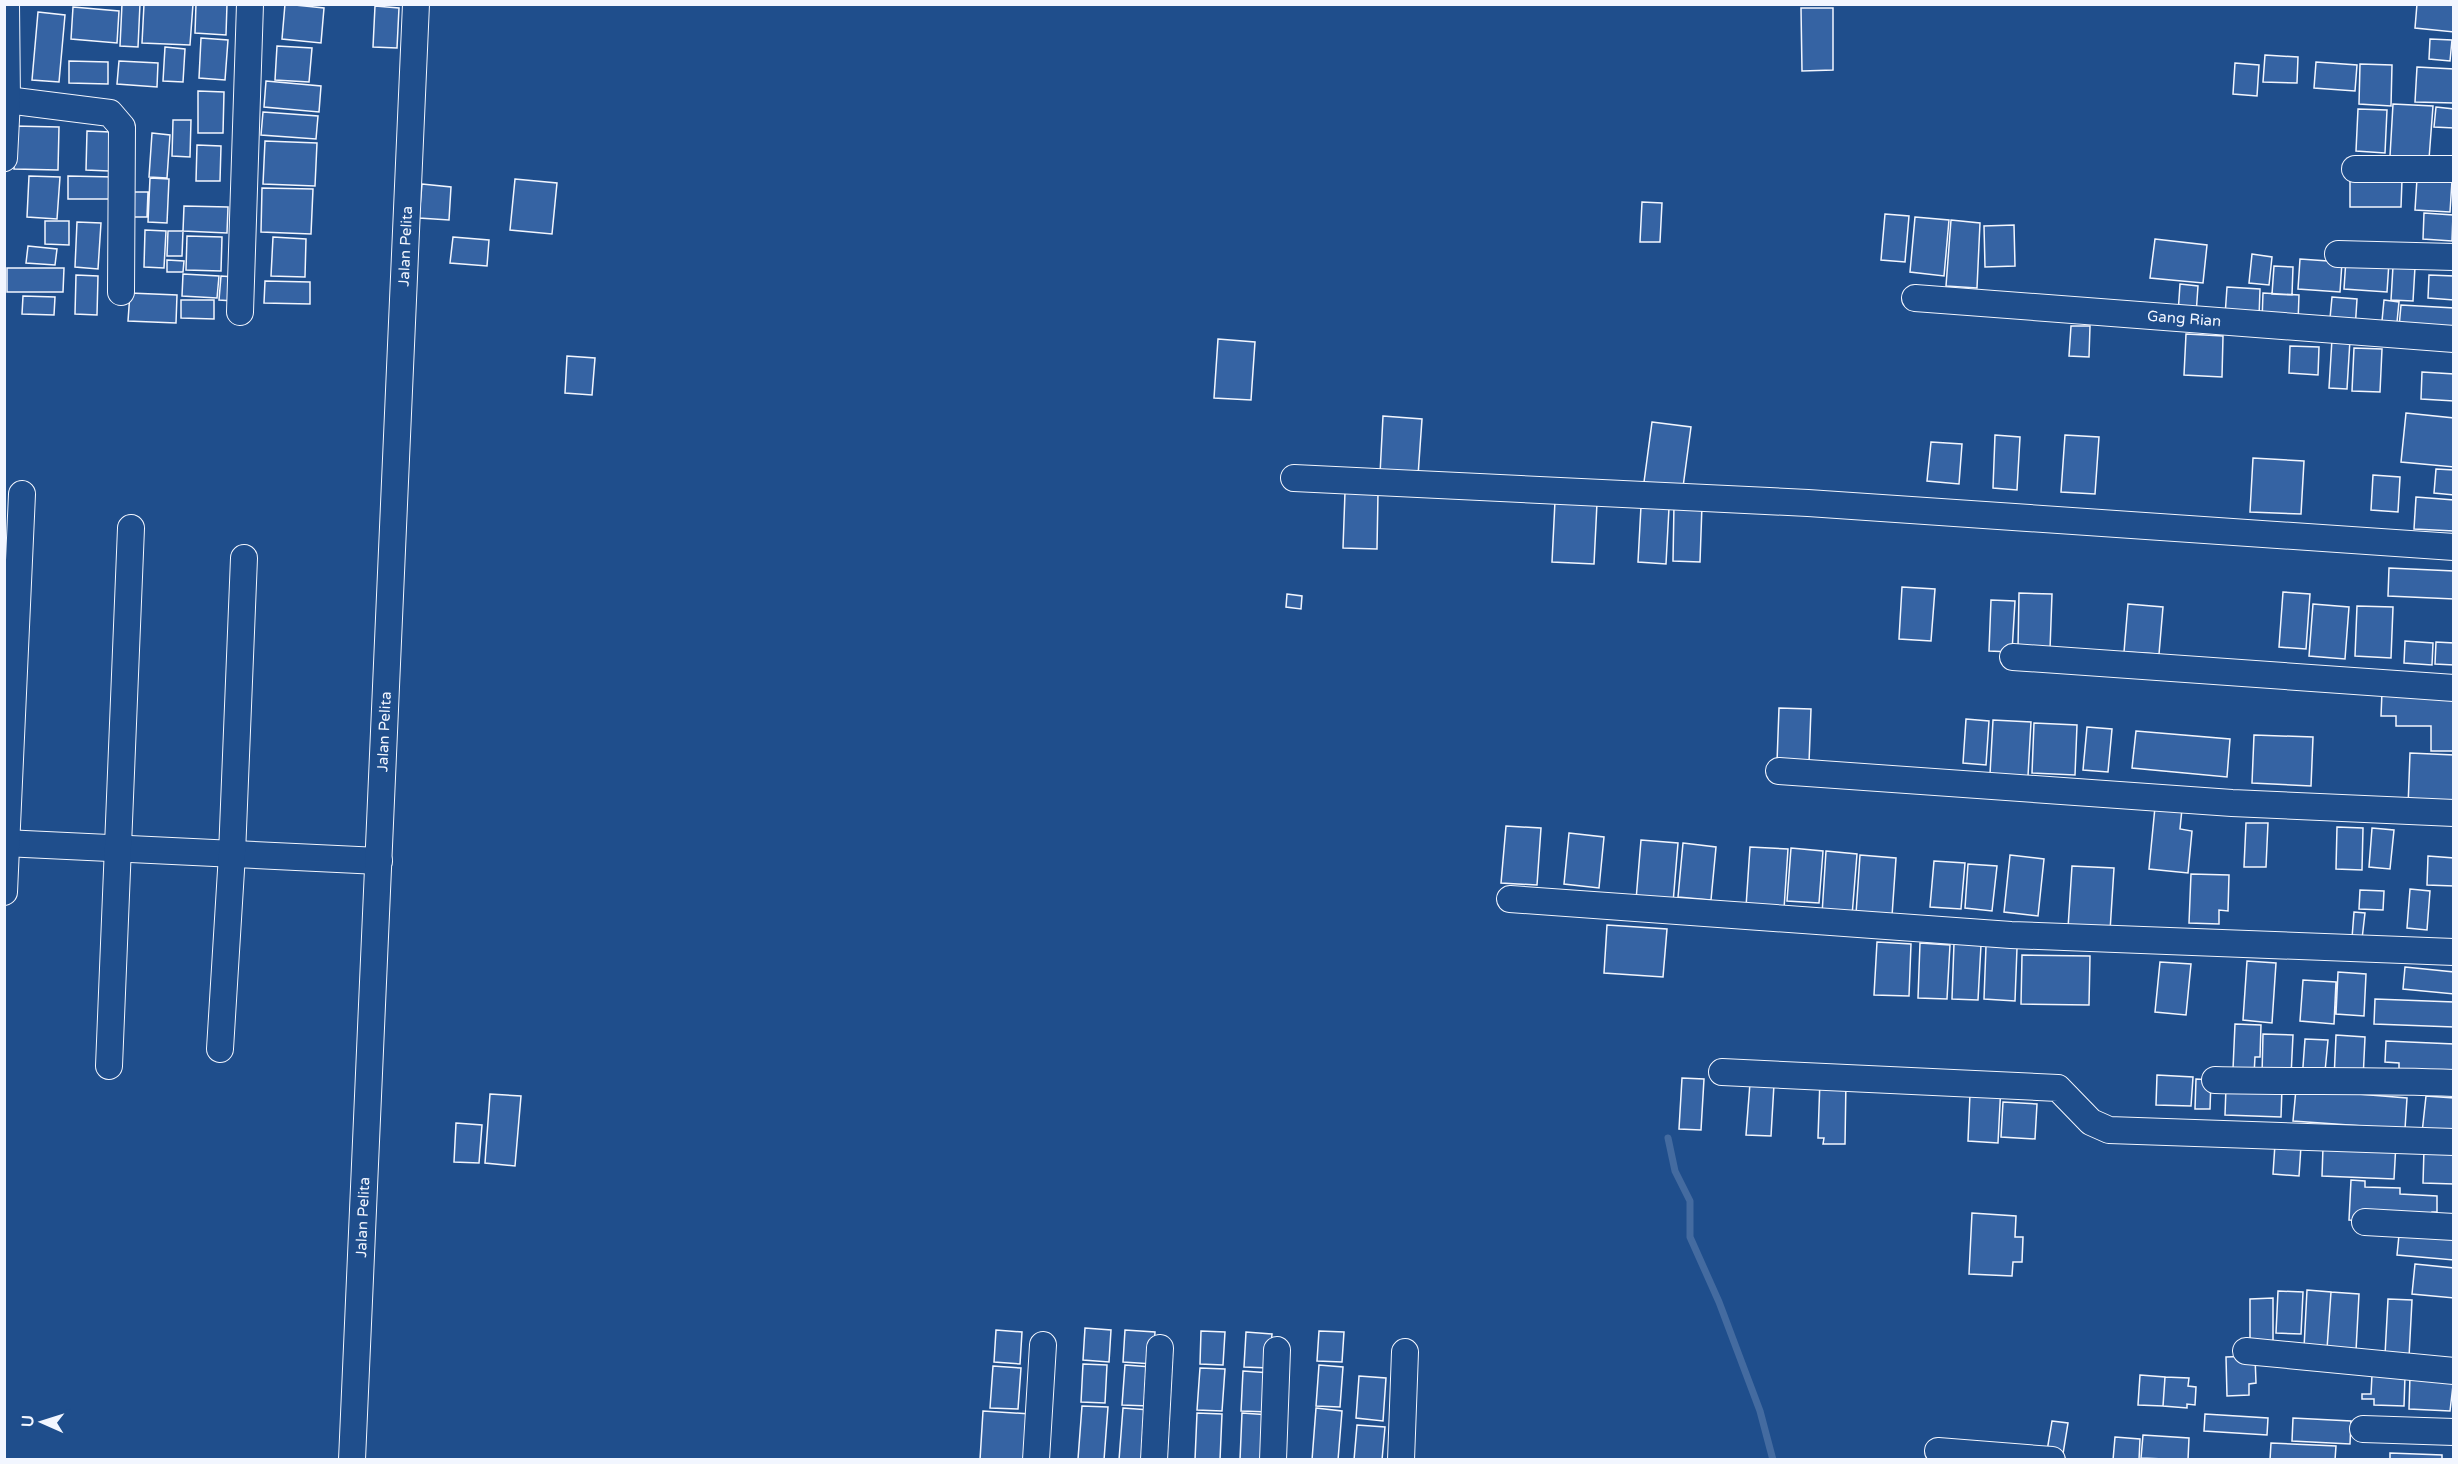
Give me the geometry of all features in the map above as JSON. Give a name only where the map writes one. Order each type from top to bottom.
[{"type":"street","points":[[4,158],[7,100],[6,4]]},
{"type":"street","points":[[240,312],[250,4]]},
{"type":"street","name":"Jalan Pelita","points":[[352,1460],[416,4]]},
{"type":"street","points":[[7,100],[110,113],[122,127],[121,292]]},
{"type":"street","points":[[2355,169],[2454,169]]},
{"type":"street","points":[[2338,254],[2454,256]]},
{"type":"street","name":"Gang Rian","points":[[1915,298],[2454,339]]},
{"type":"street","points":[[1294,478],[1808,503],[2454,547]]},
{"type":"street","points":[[4,892],[13,548],[22,494]]},
{"type":"street","points":[[109,1066],[131,528]]},
{"type":"street","points":[[219,1049],[232,854],[244,558]]},
{"type":"street","points":[[2013,657],[2454,688]]},
{"type":"street","points":[[1779,771],[2232,803],[2454,813]]},
{"type":"street","points":[[6,843],[379,861]]},
{"type":"street","points":[[1510,899],[2011,935],[2454,951]]},
{"type":"street","points":[[1722,1072],[2058,1088],[2091,1122],[2109,1130],[2454,1142]]},
{"type":"street","points":[[2214,1080],[2336,1083],[2385,1080],[2454,1083]]},
{"type":"street","points":[[2365,1222],[2454,1227]]},
{"type":"street","points":[[1036,1460],[1043,1345]]},
{"type":"street","points":[[1155,1460],[1160,1348]]},
{"type":"street","points":[[1273,1460],[1277,1350]]},
{"type":"street","points":[[2246,1351],[2454,1371]]},
{"type":"street","points":[[1401,1460],[1405,1352]]},
{"type":"street","points":[[2362,1429],[2454,1432]]},
{"type":"street","points":[[1938,1451],[2052,1460]]},
{"type":"building","points":[[122,4],[140,4],[138,47],[120,46]]},
{"type":"building","points":[[144,4],[193,4],[190,45],[142,43]]},
{"type":"building","points":[[196,4],[227,4],[226,35],[195,33]]},
{"type":"building","points":[[285,4],[324,8],[321,43],[282,39]]},
{"type":"building","points":[[2417,4],[2454,4],[2454,32],[2415,28]]},
{"type":"building","points":[[375,6],[399,8],[397,48],[373,47]]},
{"type":"building","points":[[73,7],[119,11],[117,43],[71,39]]},
{"type":"building","points":[[1801,8],[1833,8],[1833,70],[1802,71]]},
{"type":"building","points":[[38,12],[65,15],[59,82],[32,80]]},
{"type":"building","points":[[201,38],[228,40],[225,80],[199,78]]},
{"type":"building","points":[[2430,39],[2452,40],[2450,61],[2429,59]]},
{"type":"building","points":[[277,46],[312,48],[309,82],[275,80]]},
{"type":"building","points":[[165,47],[185,49],[183,82],[163,81]]},
{"type":"building","points":[[2265,55],[2298,57],[2297,83],[2263,82]]},
{"type":"building","points":[[69,61],[108,62],[108,84],[69,83]]},
{"type":"building","points":[[119,61],[158,63],[157,87],[117,84]]},
{"type":"building","points":[[2316,62],[2357,65],[2355,91],[2314,88]]},
{"type":"building","points":[[2235,63],[2259,65],[2257,96],[2233,94]]},
{"type":"building","points":[[2360,64],[2392,65],[2391,106],[2359,104]]},
{"type":"building","points":[[2417,67],[2454,69],[2454,103],[2415,102]]},
{"type":"building","points":[[266,81],[321,86],[319,112],[264,107]]},
{"type":"building","points":[[198,91],[224,92],[223,133],[198,133]]},
{"type":"building","points":[[2393,104],[2433,106],[2429,159],[2390,156]]},
{"type":"building","points":[[2436,107],[2454,109],[2454,128],[2434,127]]},
{"type":"building","points":[[2358,109],[2387,110],[2385,153],[2356,151]]},
{"type":"building","points":[[263,112],[318,116],[316,139],[261,135]]},
{"type":"building","points":[[173,120],[191,120],[190,157],[172,156]]},
{"type":"building","points":[[14,126],[59,127],[58,170],[14,169]]},
{"type":"building","points":[[87,131],[110,132],[109,171],[86,170]]},
{"type":"building","points":[[152,133],[170,135],[167,178],[149,177]]},
{"type":"building","points":[[265,141],[317,143],[315,186],[263,184]]},
{"type":"building","points":[[197,145],[221,146],[220,181],[196,181]]},
{"type":"building","points":[[29,176],[60,177],[57,219],[27,217]]},
{"type":"building","points":[[68,176],[114,177],[114,199],[68,199]]},
{"type":"building","points":[[150,178],[169,179],[167,223],[148,222]]},
{"type":"building","points":[[515,179],[557,183],[552,234],[510,230]]},
{"type":"building","points":[[2350,179],[2402,180],[2401,207],[2350,207]]},
{"type":"building","points":[[2417,179],[2452,181],[2450,212],[2415,210]]},
{"type":"building","points":[[422,184],[451,187],[449,220],[419,218]]},
{"type":"building","points":[[262,188],[313,189],[311,234],[261,232]]},
{"type":"building","points":[[133,192],[148,192],[147,217],[132,217]]},
{"type":"building","points":[[1642,202],[1662,203],[1660,242],[1640,242]]},
{"type":"building","points":[[184,206],[228,207],[227,233],[183,231]]},
{"type":"building","points":[[2424,213],[2453,215],[2452,241],[2423,239]]},
{"type":"building","points":[[1885,214],[1909,216],[1905,262],[1881,260]]},
{"type":"building","points":[[1915,217],[1949,220],[1944,276],[1910,272]]},
{"type":"building","points":[[1951,220],[1980,223],[1977,288],[1946,286]]},
{"type":"building","points":[[45,221],[69,221],[69,245],[45,244]]},
{"type":"building","points":[[77,222],[101,223],[98,269],[75,267]]},
{"type":"building","points":[[2014,225],[2015,266],[1985,267],[1984,226]]},
{"type":"building","points":[[145,230],[166,231],[164,268],[144,267]]},
{"type":"building","points":[[168,231],[183,231],[182,256],[167,256]]},
{"type":"building","points":[[187,236],[222,237],[221,271],[186,270]]},
{"type":"building","points":[[273,237],[306,239],[305,277],[271,276]]},
{"type":"building","points":[[453,237],[489,240],[487,266],[450,263]]},
{"type":"building","points":[[2155,239],[2207,245],[2203,283],[2150,278]]},
{"type":"building","points":[[28,246],[57,249],[55,265],[26,263]]},
{"type":"building","points":[[2252,254],[2272,257],[2269,285],[2249,283]]},
{"type":"building","points":[[2300,259],[2342,262],[2340,292],[2298,289]]},
{"type":"building","points":[[2346,259],[2389,262],[2387,292],[2344,289]]},
{"type":"building","points":[[167,260],[184,261],[183,272],[167,272]]},
{"type":"building","points":[[2274,266],[2293,267],[2292,295],[2272,294]]},
{"type":"building","points":[[2393,266],[2415,267],[2413,301],[2391,300]]},
{"type":"building","points":[[7,268],[64,268],[63,292],[7,292]]},
{"type":"building","points":[[183,274],[219,276],[217,298],[182,296]]},
{"type":"building","points":[[76,275],[98,276],[97,315],[75,314]]},
{"type":"building","points":[[2429,275],[2454,276],[2454,300],[2428,298]]},
{"type":"building","points":[[221,276],[235,277],[234,301],[219,300]]},
{"type":"building","points":[[265,281],[310,282],[310,304],[264,303]]},
{"type":"building","points":[[2180,284],[2198,286],[2196,315],[2178,314]]},
{"type":"building","points":[[2227,287],[2260,289],[2259,318],[2225,316]]},
{"type":"building","points":[[130,293],[177,295],[176,323],[128,321]]},
{"type":"building","points":[[2263,293],[2299,295],[2298,323],[2262,321]]},
{"type":"building","points":[[23,296],[55,297],[54,315],[22,314]]},
{"type":"building","points":[[2332,297],[2357,299],[2355,330],[2329,329]]},
{"type":"building","points":[[181,300],[214,300],[214,319],[181,318]]},
{"type":"building","points":[[2384,300],[2399,302],[2397,322],[2382,321]]},
{"type":"building","points":[[2401,305],[2454,308],[2454,331],[2399,327]]},
{"type":"building","points":[[2071,326],[2090,326],[2089,357],[2069,356]]},
{"type":"building","points":[[2186,334],[2223,336],[2222,377],[2184,375]]},
{"type":"building","points":[[1218,339],[1255,342],[1251,400],[1214,398]]},
{"type":"building","points":[[2332,339],[2350,340],[2347,389],[2329,388]]},
{"type":"building","points":[[2290,346],[2319,347],[2318,375],[2289,373]]},
{"type":"building","points":[[2354,348],[2382,349],[2380,392],[2352,391]]},
{"type":"building","points":[[567,356],[595,358],[592,395],[565,393]]},
{"type":"building","points":[[2422,372],[2454,374],[2454,401],[2421,399]]},
{"type":"building","points":[[2406,413],[2454,418],[2454,467],[2401,462]]},
{"type":"building","points":[[1383,416],[1422,419],[1418,476],[1380,474]]},
{"type":"building","points":[[1652,422],[1691,427],[1683,487],[1644,482]]},
{"type":"building","points":[[1995,435],[2020,437],[2017,490],[1993,488]]},
{"type":"building","points":[[2065,435],[2099,437],[2095,494],[2061,492]]},
{"type":"building","points":[[1931,442],[1962,444],[1959,484],[1927,481]]},
{"type":"building","points":[[2253,458],[2304,461],[2301,514],[2250,512]]},
{"type":"building","points":[[2436,469],[2454,470],[2454,495],[2434,493]]},
{"type":"building","points":[[2373,475],[2400,477],[2398,512],[2371,510]]},
{"type":"building","points":[[1345,492],[1378,493],[1377,549],[1343,548]]},
{"type":"building","points":[[2416,497],[2454,500],[2454,531],[2414,529]]},
{"type":"building","points":[[1555,501],[1597,503],[1594,564],[1552,562]]},
{"type":"building","points":[[1674,504],[1702,505],[1700,562],[1673,561]]},
{"type":"building","points":[[1641,506],[1669,508],[1666,564],[1638,562]]},
{"type":"building","points":[[2389,568],[2454,571],[2454,599],[2388,596]]},
{"type":"building","points":[[1902,587],[1935,589],[1931,641],[1899,639]]},
{"type":"building","points":[[2283,592],[2310,594],[2306,649],[2279,647]]},
{"type":"building","points":[[2019,593],[2052,594],[2050,650],[2018,648]]},
{"type":"building","points":[[1287,594],[1302,596],[1301,609],[1286,607]]},
{"type":"building","points":[[1991,600],[2015,601],[2012,652],[1989,651]]},
{"type":"building","points":[[2128,604],[2163,607],[2159,654],[2124,652]]},
{"type":"building","points":[[2313,604],[2349,607],[2345,659],[2309,656]]},
{"type":"building","points":[[2357,606],[2393,607],[2391,658],[2355,656]]},
{"type":"building","points":[[2405,641],[2433,643],[2432,665],[2404,663]]},
{"type":"building","points":[[2436,642],[2454,643],[2454,665],[2435,664]]},
{"type":"building","points":[[2382,692],[2454,693],[2454,751],[2431,751],[2431,726],[2396,726],[2396,716],[2381,716]]},
{"type":"building","points":[[1779,708],[1811,709],[1809,763],[1777,762]]},
{"type":"building","points":[[1966,719],[1989,721],[1986,765],[1963,763]]},
{"type":"building","points":[[1993,720],[2031,722],[2028,776],[1990,774]]},
{"type":"building","points":[[2034,723],[2077,725],[2075,775],[2032,773]]},
{"type":"building","points":[[2087,727],[2112,729],[2108,772],[2083,770]]},
{"type":"building","points":[[2136,731],[2230,739],[2227,777],[2132,768]]},
{"type":"building","points":[[2254,735],[2313,737],[2311,786],[2252,783]]},
{"type":"building","points":[[2410,753],[2454,755],[2454,809],[2408,807]]},
{"type":"building","points":[[2155,807],[2182,809],[2180,829],[2192,831],[2188,873],[2149,869]]},
{"type":"building","points":[[2246,823],[2268,823],[2266,867],[2244,867]]},
{"type":"building","points":[[1506,826],[1541,828],[1537,885],[1501,883]]},
{"type":"building","points":[[2337,827],[2363,828],[2362,870],[2336,869]]},
{"type":"building","points":[[2372,828],[2394,830],[2390,869],[2369,867]]},
{"type":"building","points":[[1569,833],[1604,837],[1599,888],[1564,884]]},
{"type":"building","points":[[1641,840],[1678,843],[1673,903],[1636,900]]},
{"type":"building","points":[[1683,843],[1716,847],[1711,900],[1678,897]]},
{"type":"building","points":[[1750,847],[1788,849],[1784,909],[1746,907]]},
{"type":"building","points":[[1791,848],[1823,851],[1819,903],[1787,901]]},
{"type":"building","points":[[1826,851],[1857,854],[1852,916],[1822,914]]},
{"type":"building","points":[[1860,855],[1896,858],[1892,916],[1856,914]]},
{"type":"building","points":[[2010,855],[2044,859],[2038,916],[2004,912]]},
{"type":"building","points":[[2428,856],[2454,858],[2454,886],[2427,885]]},
{"type":"building","points":[[1934,861],[1965,863],[1961,909],[1930,907]]},
{"type":"building","points":[[1968,864],[1997,866],[1992,911],[1965,908]]},
{"type":"building","points":[[2072,866],[2114,868],[2110,931],[2068,928]]},
{"type":"building","points":[[2191,874],[2229,875],[2228,911],[2219,910],[2219,924],[2189,923]]},
{"type":"building","points":[[2410,889],[2430,891],[2427,930],[2407,928]]},
{"type":"building","points":[[2360,890],[2384,891],[2383,910],[2359,909]]},
{"type":"building","points":[[2354,912],[2365,913],[2362,939],[2352,938]]},
{"type":"building","points":[[1607,925],[1667,929],[1663,977],[1604,973]]},
{"type":"building","points":[[1877,942],[1911,944],[1909,996],[1874,995]]},
{"type":"building","points":[[1920,943],[1950,945],[1947,999],[1918,998]]},
{"type":"building","points":[[1954,943],[1981,945],[1978,1000],[1952,999]]},
{"type":"building","points":[[1986,946],[2017,948],[2015,1001],[1984,999]]},
{"type":"building","points":[[2022,955],[2090,956],[2089,1005],[2021,1004]]},
{"type":"building","points":[[2247,961],[2276,963],[2272,1023],[2243,1020]]},
{"type":"building","points":[[2160,962],[2191,964],[2186,1015],[2155,1012]]},
{"type":"building","points":[[2405,967],[2454,972],[2454,994],[2403,989]]},
{"type":"building","points":[[2338,972],[2366,974],[2364,1016],[2336,1014]]},
{"type":"building","points":[[2303,980],[2336,982],[2334,1024],[2300,1021]]},
{"type":"building","points":[[2375,999],[2454,1002],[2454,1027],[2374,1024]]},
{"type":"building","points":[[2235,1024],[2261,1025],[2260,1057],[2255,1057],[2254,1075],[2233,1069]]},
{"type":"building","points":[[2263,1034],[2293,1035],[2291,1076],[2262,1075]]},
{"type":"building","points":[[2336,1035],[2365,1037],[2363,1080],[2334,1079]]},
{"type":"building","points":[[2305,1039],[2328,1040],[2324,1082],[2302,1080]]},
{"type":"building","points":[[2386,1041],[2454,1044],[2454,1081],[2399,1079],[2399,1063],[2385,1062]]},
{"type":"building","points":[[2157,1075],[2193,1077],[2191,1106],[2156,1105]]},
{"type":"building","points":[[1682,1078],[1704,1079],[1701,1130],[1679,1129]]},
{"type":"building","points":[[1820,1079],[1846,1080],[1845,1144],[1823,1144],[1824,1138],[1818,1138]]},
{"type":"building","points":[[2196,1079],[2211,1080],[2210,1109],[2195,1109]]},
{"type":"building","points":[[1750,1083],[1774,1084],[1771,1136],[1746,1135]]},
{"type":"building","points":[[2001,1085],[1998,1143],[1968,1141],[1970,1093]]},
{"type":"building","points":[[2226,1087],[2282,1088],[2281,1117],[2225,1115]]},
{"type":"building","points":[[2296,1089],[2407,1098],[2405,1129],[2293,1121]]},
{"type":"building","points":[[490,1094],[521,1096],[515,1166],[485,1163]]},
{"type":"building","points":[[2426,1096],[2454,1098],[2454,1136],[2422,1133]]},
{"type":"building","points":[[2003,1102],[2037,1104],[2035,1139],[2001,1137]]},
{"type":"building","points":[[456,1123],[482,1125],[479,1163],[454,1162]]},
{"type":"building","points":[[2396,1143],[2394,1179],[2322,1176],[2323,1147]]},
{"type":"building","points":[[2275,1144],[2301,1146],[2299,1176],[2273,1174]]},
{"type":"building","points":[[2424,1149],[2454,1150],[2454,1184],[2423,1183]]},
{"type":"building","points":[[2351,1180],[2365,1181],[2365,1187],[2400,1188],[2400,1194],[2437,1196],[2437,1212],[2432,1212],[2432,1223],[2349,1220]]},
{"type":"building","points":[[1972,1213],[2016,1216],[2015,1237],[2023,1237],[2022,1262],[2013,1262],[2012,1276],[1969,1274]]},
{"type":"building","points":[[2400,1225],[2454,1230],[2454,1260],[2397,1255]]},
{"type":"building","points":[[2415,1264],[2454,1268],[2454,1298],[2412,1294]]},
{"type":"building","points":[[2307,1290],[2331,1292],[2327,1349],[2304,1348]]},
{"type":"building","points":[[2278,1291],[2303,1292],[2301,1334],[2276,1333]]},
{"type":"building","points":[[2331,1292],[2359,1294],[2356,1351],[2327,1349]]},
{"type":"building","points":[[2273,1298],[2273,1343],[2250,1343],[2250,1299]]},
{"type":"building","points":[[2388,1299],[2412,1300],[2409,1357],[2385,1355]]},
{"type":"building","points":[[1085,1328],[1111,1330],[1109,1362],[1083,1360]]},
{"type":"building","points":[[996,1330],[1022,1332],[1020,1364],[994,1362]]},
{"type":"building","points":[[1125,1330],[1155,1332],[1153,1364],[1123,1362]]},
{"type":"building","points":[[1201,1331],[1225,1332],[1223,1365],[1200,1364]]},
{"type":"building","points":[[1319,1331],[1344,1332],[1342,1362],[1317,1361]]},
{"type":"building","points":[[1246,1332],[1272,1334],[1269,1368],[1244,1367]]},
{"type":"building","points":[[2255,1356],[2256,1383],[2249,1384],[2249,1395],[2227,1396],[2226,1357]]},
{"type":"building","points":[[1083,1364],[1107,1365],[1105,1403],[1081,1402]]},
{"type":"building","points":[[1125,1365],[1152,1367],[1149,1406],[1122,1405]]},
{"type":"building","points":[[1319,1365],[1343,1367],[1340,1407],[1316,1406]]},
{"type":"building","points":[[993,1366],[1021,1368],[1018,1409],[990,1408]]},
{"type":"building","points":[[1200,1368],[1225,1369],[1222,1411],[1197,1410]]},
{"type":"building","points":[[1243,1371],[1271,1373],[1269,1412],[1241,1411]]},
{"type":"building","points":[[2140,1375],[2165,1377],[2163,1406],[2138,1405]]},
{"type":"building","points":[[2372,1375],[2405,1376],[2404,1406],[2374,1405],[2374,1399],[2362,1399],[2362,1394],[2371,1394]]},
{"type":"building","points":[[2410,1375],[2454,1377],[2450,1411],[2409,1409]]},
{"type":"building","points":[[1359,1376],[1386,1378],[1383,1421],[1356,1418]]},
{"type":"building","points":[[2165,1377],[2189,1378],[2188,1386],[2196,1387],[2195,1405],[2187,1404],[2187,1408],[2163,1406]]},
{"type":"building","points":[[1082,1406],[1108,1407],[1104,1460],[1078,1459]]},
{"type":"building","points":[[1123,1408],[1150,1410],[1147,1460],[1119,1460]]},
{"type":"building","points":[[1316,1408],[1342,1411],[1338,1460],[1312,1460]]},
{"type":"building","points":[[983,1411],[1031,1414],[1029,1460],[980,1460]]},
{"type":"building","points":[[1197,1413],[1222,1414],[1220,1460],[1195,1460]]},
{"type":"building","points":[[1242,1413],[1270,1415],[1268,1460],[1240,1460]]},
{"type":"building","points":[[2205,1414],[2268,1418],[2267,1435],[2204,1431]]},
{"type":"building","points":[[2293,1418],[2351,1421],[2350,1444],[2292,1441]]},
{"type":"building","points":[[2052,1421],[2068,1423],[2062,1460],[2046,1457]]},
{"type":"building","points":[[1357,1425],[1385,1427],[1382,1460],[1354,1460]]},
{"type":"building","points":[[2143,1435],[2189,1438],[2188,1460],[2141,1458]]},
{"type":"building","points":[[2115,1437],[2140,1439],[2139,1460],[2113,1460]]},
{"type":"building","points":[[2271,1443],[2336,1446],[2335,1460],[2270,1460]]},
{"type":"building","points":[[2390,1453],[2442,1455],[2442,1460],[2390,1460]]},
{"type":"waterway","points":[[1668,1138],[1675,1171],[1690,1201],[1690,1237],[1719,1302],[1760,1411],[1773,1460]]}]
